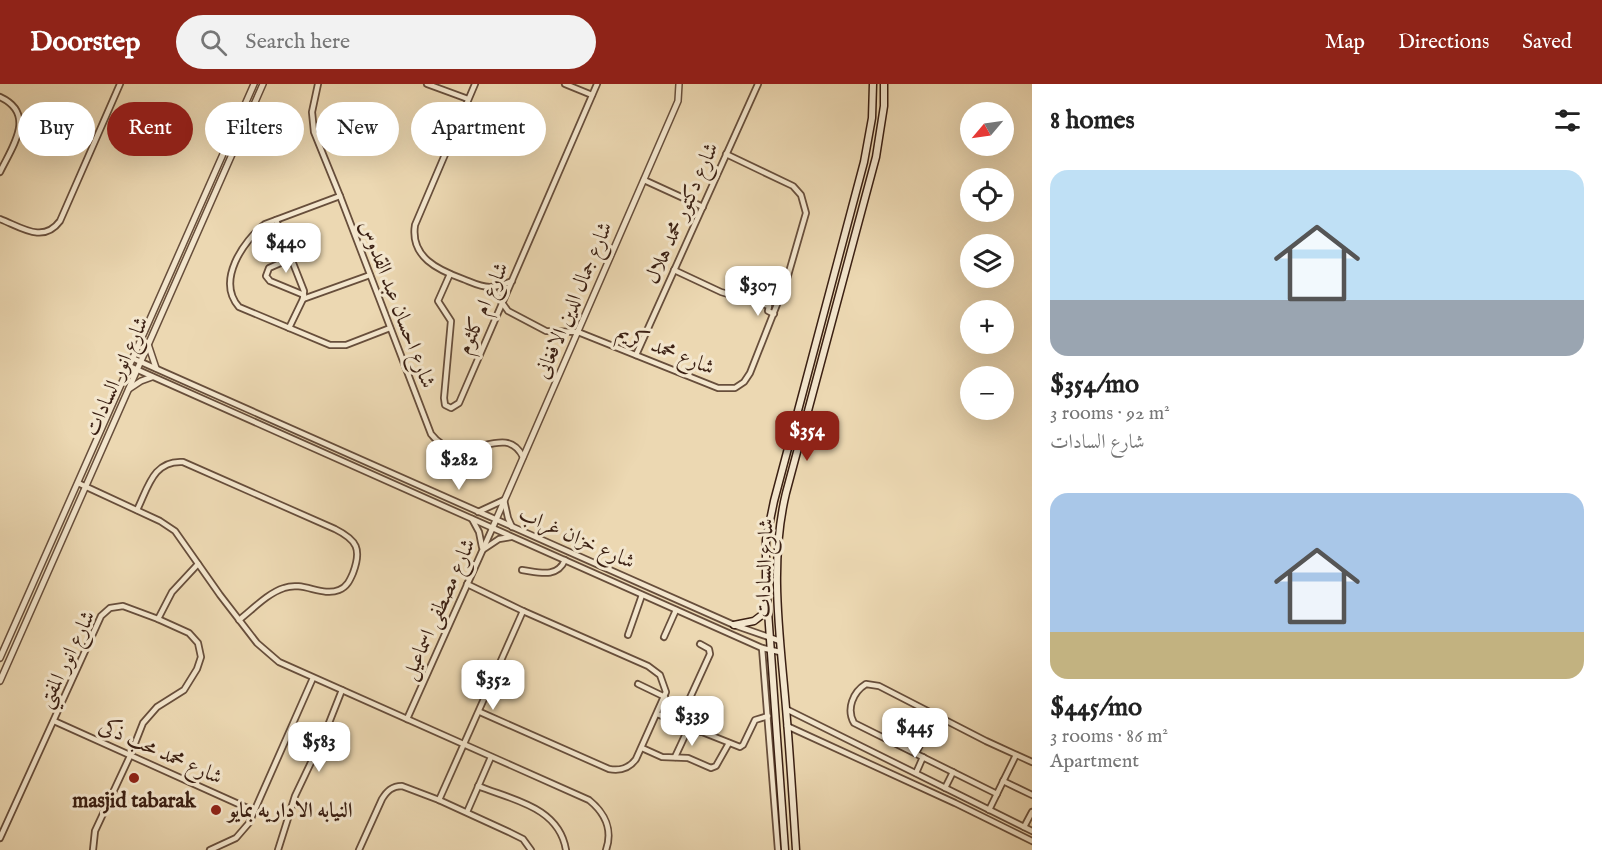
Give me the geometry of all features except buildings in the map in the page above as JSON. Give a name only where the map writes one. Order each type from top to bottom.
[{"type":"main road","name":"شارع السادات","points":[[785,850],[767,611],[765,554],[770,516],[864,162],[872,118],[873,84]]},
{"type":"main road","name":"شارع السادات","points":[[796,850],[780,652],[776,559],[783,508],[876,158],[883,112],[884,84]]},
{"type":"main road","points":[[734,625],[754,621],[767,611]]},
{"type":"street","points":[[0,219],[37,234],[44,234],[56,227],[119,86],[112,84]]},
{"type":"street","name":"شارع انور السادات","points":[[0,658],[254,84]]},
{"type":"street","name":"شارع انور السادات","points":[[0,681],[263,84]]},
{"type":"street","name":"شارع احسان عبد القدوس","points":[[318,84],[312,123],[314,132],[428,430],[434,439],[458,450],[496,442],[510,442],[518,448],[523,457]]},
{"type":"street","points":[[427,84],[468,99]]},
{"type":"street","points":[[475,84],[425,198],[414,232],[415,240],[420,254],[430,264],[450,274],[490,288],[512,281]]},
{"type":"street","points":[[565,84],[592,95]]},
{"type":"street","name":"شارع ام كلثوم","points":[[450,274],[438,301],[451,321],[444,398],[448,408],[455,407],[459,403],[597,84]]},
{"type":"street","name":"شارع جمال الدين الافغانى","points":[[492,529],[678,101],[679,84]]},
{"type":"street","name":"شارع دكتور محمد هلال","points":[[636,355],[758,84]]},
{"type":"street","points":[[0,97],[12,104],[18,113],[20,122],[19,132],[0,172]]},
{"type":"street","name":"شارع محمد كريم","points":[[490,288],[508,310],[546,331],[578,332],[718,388],[735,388],[744,382],[750,373],[774,314],[806,213],[801,195],[793,186],[726,154]]},
{"type":"street","points":[[644,180],[703,207]]},
{"type":"street","points":[[340,196],[276,220],[257,231],[242,246],[231,277],[230,290],[239,307],[330,345],[346,345],[390,328]]},
{"type":"street","points":[[276,220],[292,258],[304,297],[289,328]]},
{"type":"street","points":[[292,258],[269,268],[266,276],[270,281],[304,297],[370,275]]},
{"type":"street","points":[[674,270],[721,292],[769,306],[768,311],[774,314]]},
{"type":"street","points":[[148,344],[156,368]]},
{"type":"street","name":"شارع خزان غراب","points":[[132,358],[734,625],[780,642]]},
{"type":"street","name":"شارع خزان غراب","points":[[129,366],[762,648],[780,652]]},
{"type":"street","points":[[128,390],[152,377]]},
{"type":"street","points":[[295,441],[298,432]]},
{"type":"street","points":[[137,510],[159,468],[170,462],[183,462],[334,529],[355,543],[358,559],[348,584],[344,588],[331,592],[302,585],[284,588],[239,620]]},
{"type":"street","points":[[78,483],[170,527],[239,620],[267,653],[279,662],[589,800],[603,814],[609,837],[606,850]]},
{"type":"street","points":[[478,512],[504,500],[512,526]]},
{"type":"street","points":[[472,519],[481,538],[483,551]]},
{"type":"street","name":"شارع مصطفى اسماعيل","points":[[407,719],[492,529]]},
{"type":"street","points":[[483,551],[492,542],[512,537]]},
{"type":"street","points":[[522,570],[554,572],[560,569],[565,560]]},
{"type":"street","points":[[158,619],[172,592],[198,564]]},
{"type":"street","points":[[466,584],[654,670],[663,680],[665,697],[633,764],[621,770],[616,770],[480,712]]},
{"type":"street","points":[[628,635],[642,595]]},
{"type":"street","name":"شارع انور المفتي","points":[[0,838],[97,623],[110,608],[123,606],[189,633],[200,650],[200,663],[184,690],[149,715],[138,732],[130,756],[95,831],[93,850]]},
{"type":"street","points":[[664,637],[676,610]]},
{"type":"street","points":[[440,800],[523,611]]},
{"type":"street","points":[[700,644],[709,649],[710,654],[689,700],[692,706],[705,717],[701,732]]},
{"type":"street","points":[[762,648],[778,850]]},
{"type":"street","points":[[210,850],[241,834],[249,823],[313,678]]},
{"type":"street","points":[[997,794],[854,723],[850,713],[854,696],[862,687],[871,683],[875,684],[1032,762]]},
{"type":"street","points":[[638,684],[665,697]]},
{"type":"street","points":[[278,850],[295,796],[325,733],[342,690]]},
{"type":"street","points":[[786,709],[1032,831]]},
{"type":"street","points":[[657,714],[742,747],[755,720],[768,716]]},
{"type":"street","points":[[916,753],[936,714]]},
{"type":"street","name":"شارع محمد محب ذكى","points":[[54,721],[254,811]]},
{"type":"street","points":[[787,726],[945,798],[1032,841]]},
{"type":"street","points":[[675,757],[689,727]]},
{"type":"street","points":[[642,748],[662,757],[688,758],[714,768],[729,743]]},
{"type":"street","points":[[989,810],[1016,755]]},
{"type":"street","points":[[467,812],[491,757]]},
{"type":"street","points":[[916,772],[923,757]]},
{"type":"street","points":[[945,788],[953,772]]},
{"type":"street","points":[[1003,781],[1032,795]]},
{"type":"street","points":[[359,850],[382,799],[392,788],[402,786],[440,800],[523,839],[531,850]]},
{"type":"street","points":[[478,786],[544,813],[560,828],[566,850]]},
{"type":"street","points":[[1024,827],[1032,812]]},
{"type":"place","name":"masjid tabarak","points":[[134,778]]},
{"type":"place","name":"النيابه الاداريه بمايو","points":[[216,810]]}]
